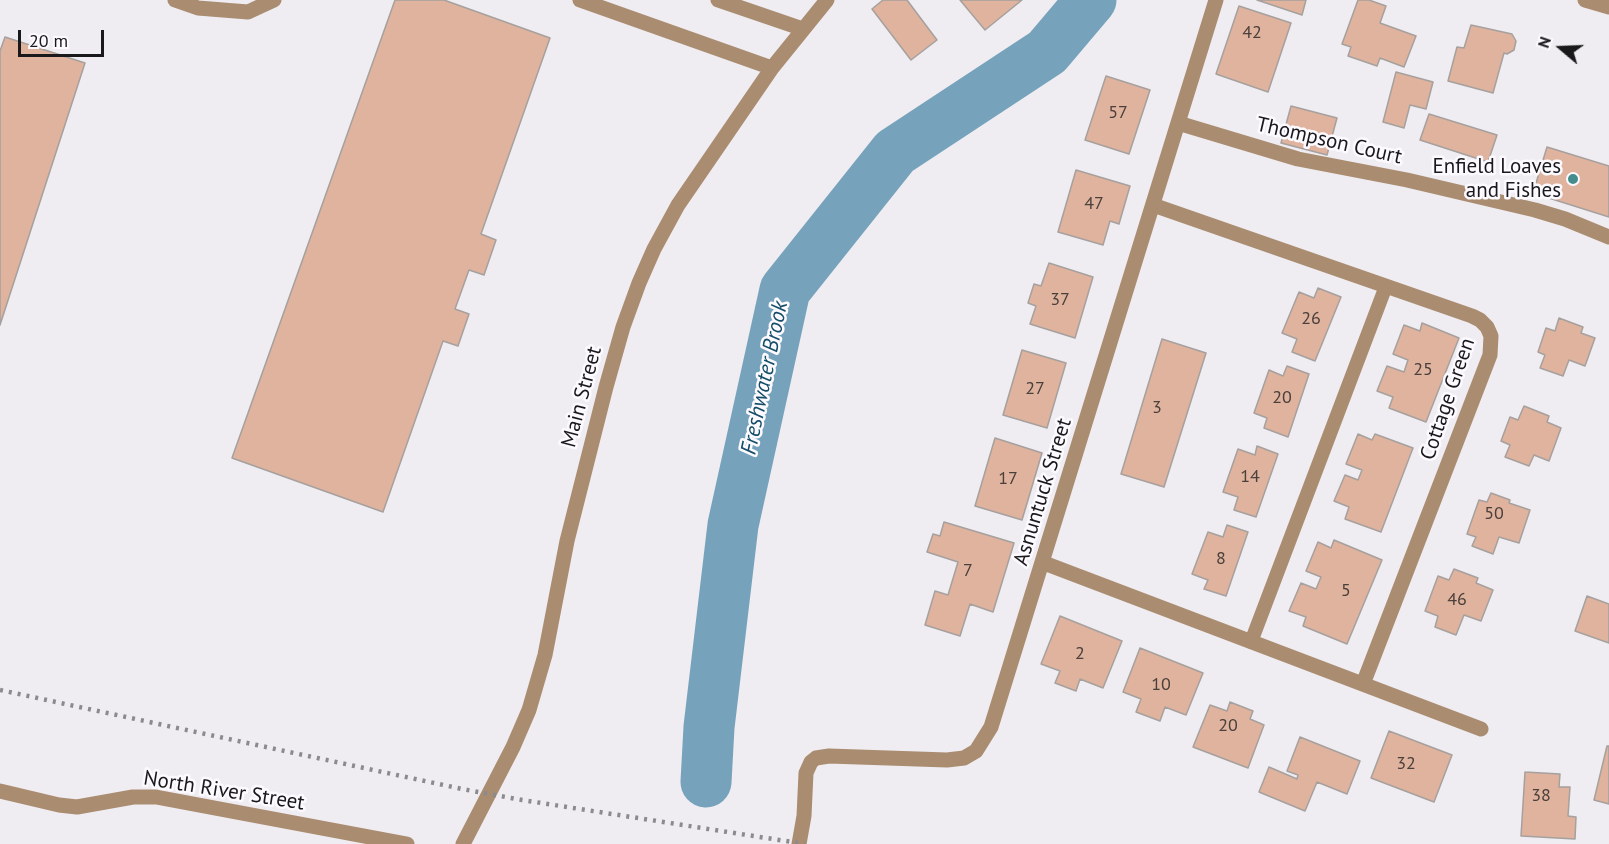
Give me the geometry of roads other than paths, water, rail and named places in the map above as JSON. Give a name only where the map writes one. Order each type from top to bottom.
[{"type":"street","points":[[175,0],[198,8],[248,12],[274,0]]},
{"type":"street","points":[[580,0],[772,68]]},
{"type":"street","points":[[718,0],[803,29]]},
{"type":"street","name":"Main Street","points":[[463,844],[513,747],[529,710],[544,655],[567,540],[606,387],[623,327],[639,283],[678,205],[772,68],[827,0]]},
{"type":"street","name":"Asnuntuck Street","points":[[799,844],[804,816],[806,772],[816,758],[829,756],[947,760],[964,758],[976,751],[985,740],[996,716],[1044,563],[1216,0]]},
{"type":"street","name":"Thompson Court","points":[[1178,123],[1298,159],[1407,180],[1535,210],[1565,219],[1609,237]]},
{"type":"street","name":"Cottage Green","points":[[1153,206],[1480,320],[1487,327],[1491,336],[1492,345],[1363,684]]},
{"type":"street","points":[[1044,563],[1481,729]]},
{"type":"street","name":"North River Street","points":[[0,791],[59,805],[78,807],[133,797],[156,797],[407,844]]},
{"type":"lane","points":[[1251,642],[1386,286]]},
{"type":"waterway","name":"Freshwater Brook","points":[[706,782],[709,727],[733,525],[785,290],[895,152],[1047,52],[1091,0]]},
{"type":"railway","points":[[0,690],[462,789],[805,844]]},
{"type":"place","name":"Enfield Loaves and Fishes","points":[[1573,179]]}]
